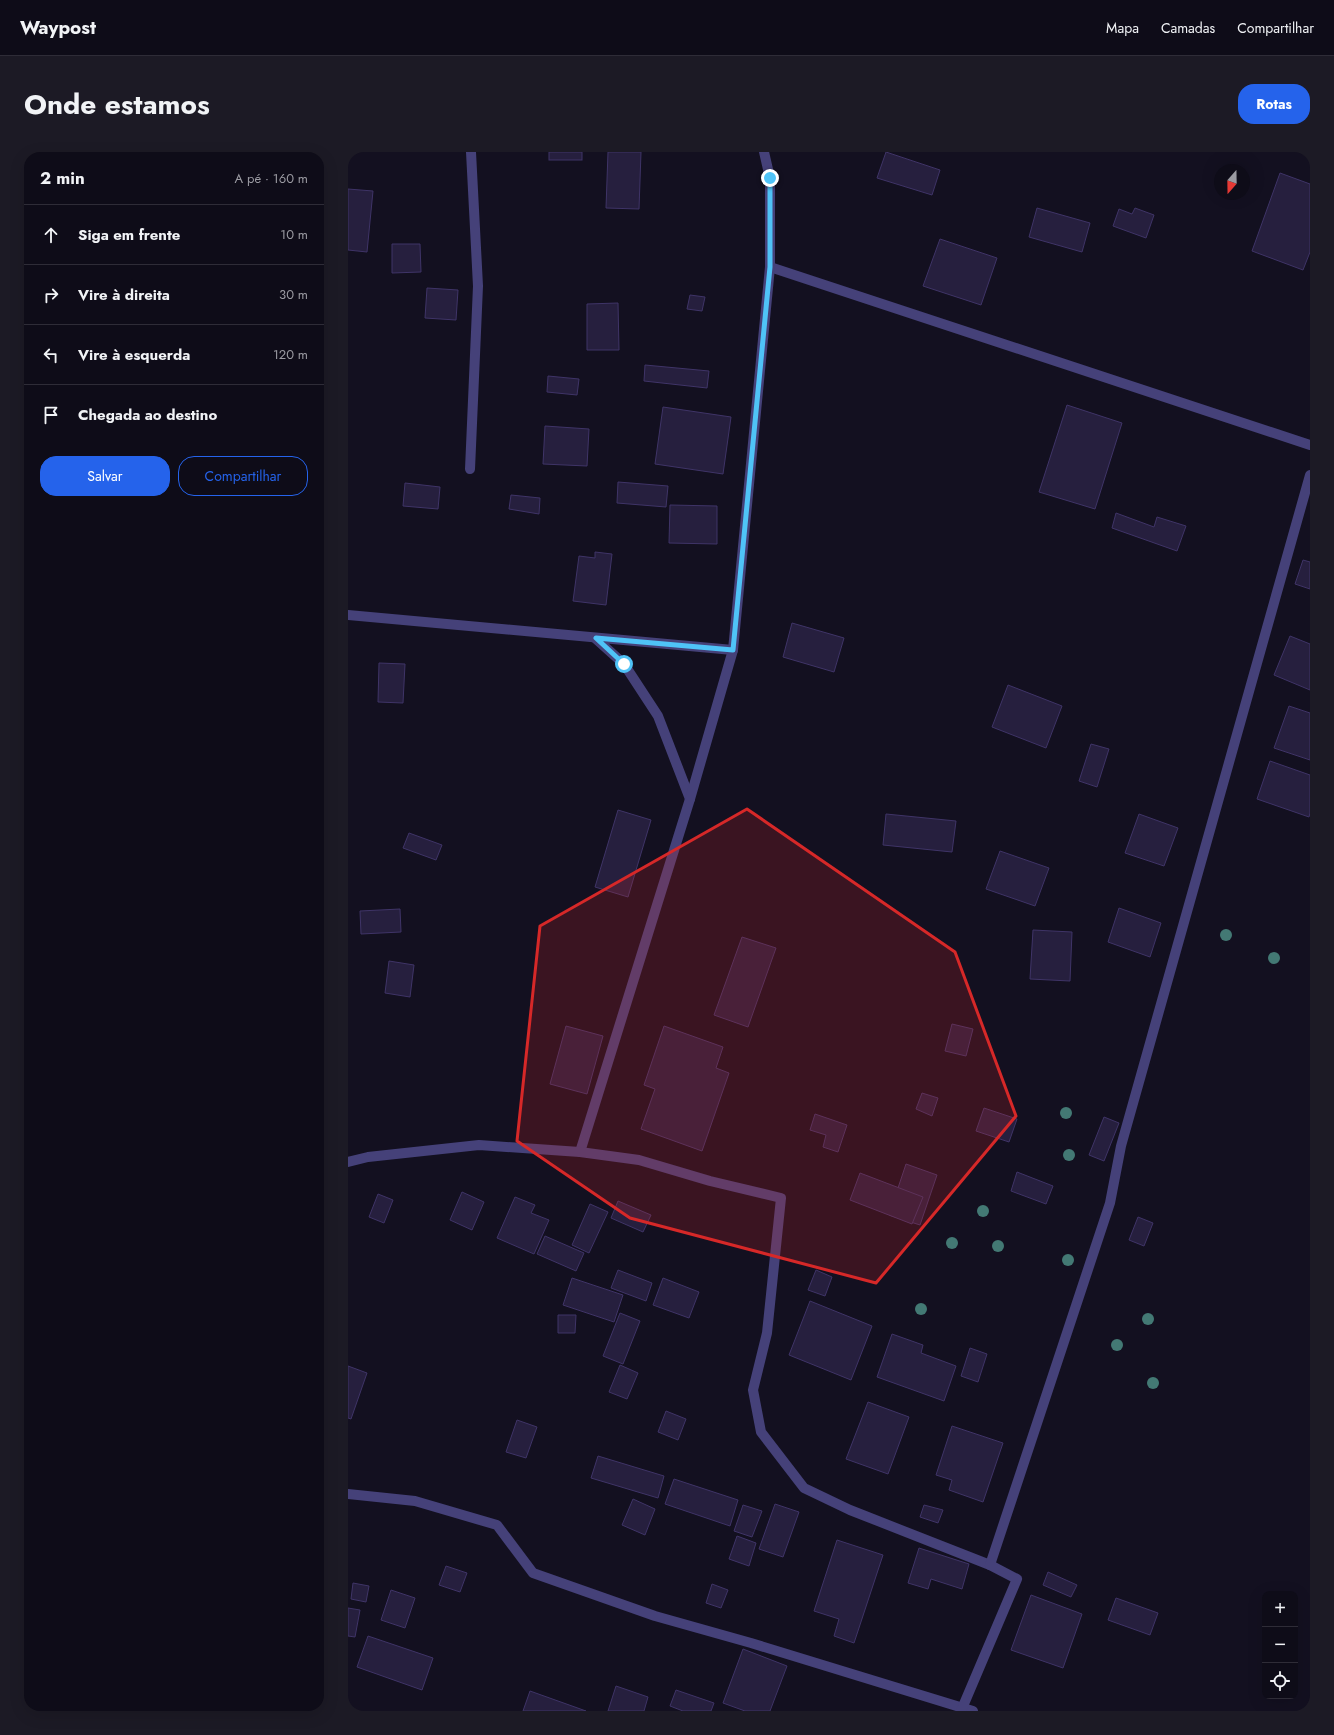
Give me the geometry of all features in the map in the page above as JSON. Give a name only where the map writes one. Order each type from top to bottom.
[{"type":"street","points":[[470,469],[478,286],[471,152]]},
{"type":"street","points":[[580,1152],[690,799],[733,650],[770,267],[770,178],[764,152]]},
{"type":"street","points":[[770,267],[1310,445]]},
{"type":"street","points":[[990,1565],[1110,1203],[1121,1146],[1310,475]]},
{"type":"street","points":[[348,615],[733,650]]},
{"type":"street","points":[[596,638],[624,664],[658,716],[690,799]]},
{"type":"street","points":[[348,1162],[368,1157],[479,1145],[580,1152],[639,1160],[710,1181],[781,1198],[767,1333],[753,1390],[761,1432],[804,1488],[850,1510],[990,1565],[1017,1579],[961,1710]]},
{"type":"street","points":[[348,1494],[415,1501],[497,1525],[533,1573],[655,1616],[751,1643],[961,1710],[973,1711]]},
{"type":"highlighted area","points":[[747,809],[955,952],[1016,1116],[876,1283],[630,1218],[517,1141],[540,926]]},
{"type":"building","points":[[549,152],[582,152],[582,160],[549,160]]},
{"type":"building","points":[[608,152],[641,152],[639,209],[606,208]]},
{"type":"building","points":[[886,152],[940,170],[932,195],[877,178]]},
{"type":"building","points":[[1280,173],[1310,184],[1310,252],[1303,270],[1252,251]]},
{"type":"building","points":[[348,189],[373,191],[367,252],[348,250]]},
{"type":"building","points":[[1037,208],[1090,223],[1082,252],[1029,237]]},
{"type":"building","points":[[1135,208],[1154,215],[1146,238],[1113,226],[1119,209],[1132,214]]},
{"type":"building","points":[[940,239],[997,258],[981,305],[923,286]]},
{"type":"building","points":[[392,244],[420,244],[421,272],[392,273]]},
{"type":"building","points":[[427,288],[458,290],[456,320],[425,318]]},
{"type":"building","points":[[690,295],[705,297],[702,311],[687,309]]},
{"type":"building","points":[[618,303],[619,350],[587,350],[587,304]]},
{"type":"building","points":[[645,365],[709,371],[707,388],[644,381]]},
{"type":"building","points":[[548,376],[579,379],[577,395],[547,392]]},
{"type":"building","points":[[1067,405],[1122,423],[1095,509],[1039,492]]},
{"type":"building","points":[[663,407],[731,417],[723,474],[655,464]]},
{"type":"building","points":[[545,426],[589,429],[587,466],[543,464]]},
{"type":"building","points":[[618,482],[668,486],[666,507],[617,503]]},
{"type":"building","points":[[405,483],[440,487],[438,509],[403,506]]},
{"type":"building","points":[[511,495],[540,498],[539,514],[509,509]]},
{"type":"building","points":[[670,505],[717,506],[717,544],[669,543]]},
{"type":"building","points":[[1116,513],[1154,527],[1157,517],[1186,526],[1177,551],[1112,528]]},
{"type":"building","points":[[595,552],[612,554],[606,605],[573,601],[579,556],[595,558]]},
{"type":"building","points":[[1303,560],[1310,562],[1310,589],[1295,584]]},
{"type":"building","points":[[792,623],[844,638],[834,672],[783,657]]},
{"type":"building","points":[[1290,636],[1310,644],[1310,690],[1274,675]]},
{"type":"building","points":[[379,663],[405,664],[403,703],[378,702]]},
{"type":"building","points":[[1008,685],[1062,706],[1046,748],[992,727]]},
{"type":"building","points":[[1289,706],[1310,713],[1310,760],[1274,748]]},
{"type":"building","points":[[1091,744],[1109,749],[1097,787],[1079,781]]},
{"type":"building","points":[[1270,761],[1310,775],[1309,817],[1257,799]]},
{"type":"building","points":[[618,810],[651,820],[628,897],[595,887]]},
{"type":"building","points":[[886,814],[956,821],[952,852],[883,845]]},
{"type":"building","points":[[1139,814],[1178,828],[1164,866],[1125,853]]},
{"type":"building","points":[[409,833],[442,845],[436,860],[403,848]]},
{"type":"building","points":[[1000,851],[1049,868],[1035,906],[986,889]]},
{"type":"building","points":[[1119,908],[1161,923],[1150,957],[1108,942]]},
{"type":"building","points":[[400,909],[401,932],[361,934],[360,911]]},
{"type":"building","points":[[1033,930],[1072,932],[1070,981],[1030,979]]},
{"type":"building","points":[[742,937],[776,948],[748,1027],[714,1015]]},
{"type":"building","points":[[389,961],[414,965],[410,997],[385,993]]},
{"type":"building","points":[[952,1024],[973,1029],[966,1056],[945,1051]]},
{"type":"building","points":[[566,1026],[603,1036],[587,1094],[550,1084]]},
{"type":"building","points":[[664,1026],[723,1047],[716,1068],[729,1073],[702,1151],[641,1129],[655,1089],[644,1085]]},
{"type":"building","points":[[922,1093],[938,1098],[932,1116],[916,1109]]},
{"type":"building","points":[[984,1108],[1017,1119],[1009,1142],[976,1131]]},
{"type":"building","points":[[815,1114],[847,1125],[838,1152],[823,1147],[826,1135],[810,1130]]},
{"type":"building","points":[[1104,1117],[1119,1123],[1104,1161],[1089,1155]]},
{"type":"building","points":[[906,1164],[937,1175],[920,1225],[889,1215]]},
{"type":"building","points":[[1017,1172],[1053,1186],[1046,1204],[1011,1191]]},
{"type":"building","points":[[860,1173],[923,1197],[912,1224],[850,1200]]},
{"type":"building","points":[[462,1192],[484,1202],[472,1230],[450,1220]]},
{"type":"building","points":[[378,1194],[393,1200],[384,1223],[369,1217]]},
{"type":"building","points":[[515,1197],[535,1205],[531,1213],[549,1220],[534,1254],[497,1238]]},
{"type":"building","points":[[618,1201],[651,1215],[643,1232],[611,1218]]},
{"type":"building","points":[[590,1204],[608,1212],[589,1253],[572,1245]]},
{"type":"building","points":[[1138,1217],[1153,1223],[1144,1246],[1129,1240]]},
{"type":"building","points":[[545,1236],[584,1253],[576,1271],[537,1254]]},
{"type":"building","points":[[618,1270],[652,1283],[646,1301],[611,1288]]},
{"type":"building","points":[[816,1270],[832,1277],[825,1296],[808,1290]]},
{"type":"building","points":[[572,1278],[623,1295],[614,1322],[563,1305]]},
{"type":"building","points":[[663,1278],[699,1292],[689,1318],[653,1305]]},
{"type":"building","points":[[810,1301],[872,1326],[851,1380],[789,1355]]},
{"type":"building","points":[[620,1313],[640,1321],[623,1364],[603,1356]]},
{"type":"building","points":[[558,1315],[576,1315],[575,1333],[558,1333]]},
{"type":"building","points":[[892,1334],[923,1345],[921,1353],[956,1366],[944,1401],[877,1377]]},
{"type":"building","points":[[970,1348],[987,1354],[978,1382],[961,1376]]},
{"type":"building","points":[[620,1365],[638,1373],[627,1399],[609,1392]]},
{"type":"building","points":[[348,1366],[367,1373],[351,1419],[348,1418]]},
{"type":"building","points":[[868,1402],[909,1417],[888,1474],[846,1459]]},
{"type":"building","points":[[666,1411],[686,1419],[678,1440],[658,1432]]},
{"type":"building","points":[[517,1420],[537,1427],[526,1458],[506,1452]]},
{"type":"building","points":[[952,1426],[1003,1443],[983,1502],[949,1490],[952,1480],[936,1475]]},
{"type":"building","points":[[598,1456],[664,1476],[658,1498],[591,1478]]},
{"type":"building","points":[[674,1479],[738,1500],[730,1526],[665,1504]]},
{"type":"building","points":[[633,1499],[655,1509],[645,1535],[622,1525]]},
{"type":"building","points":[[775,1504],[799,1512],[783,1557],[759,1549]]},
{"type":"building","points":[[743,1505],[762,1511],[752,1537],[734,1531]]},
{"type":"building","points":[[924,1505],[943,1510],[938,1523],[920,1517]]},
{"type":"building","points":[[737,1536],[756,1543],[749,1566],[729,1559]]},
{"type":"building","points":[[837,1540],[883,1555],[854,1643],[834,1636],[839,1619],[814,1611]]},
{"type":"building","points":[[919,1548],[969,1564],[962,1589],[931,1579],[928,1589],[908,1583]]},
{"type":"building","points":[[446,1566],[467,1573],[460,1592],[439,1585]]},
{"type":"building","points":[[1048,1572],[1077,1585],[1071,1597],[1043,1585]]},
{"type":"building","points":[[353,1583],[369,1586],[366,1602],[351,1599]]},
{"type":"building","points":[[712,1584],[728,1590],[721,1608],[706,1603]]},
{"type":"building","points":[[391,1590],[415,1598],[405,1628],[381,1620]]},
{"type":"building","points":[[1031,1595],[1082,1614],[1063,1668],[1011,1650]]},
{"type":"building","points":[[1116,1598],[1158,1613],[1150,1635],[1108,1620]]},
{"type":"building","points":[[348,1608],[360,1610],[355,1637],[348,1636]]},
{"type":"building","points":[[368,1636],[433,1658],[422,1690],[357,1667]]},
{"type":"building","points":[[743,1649],[787,1666],[770,1711],[745,1711],[723,1703]]},
{"type":"building","points":[[616,1686],[648,1697],[644,1711],[608,1711]]},
{"type":"building","points":[[676,1690],[714,1703],[711,1711],[683,1711],[670,1706]]},
{"type":"building","points":[[530,1691],[586,1711],[523,1711]]},
{"type":"route","points":[[624,664],[596,638],[733,650],[770,267],[770,178]]}]
